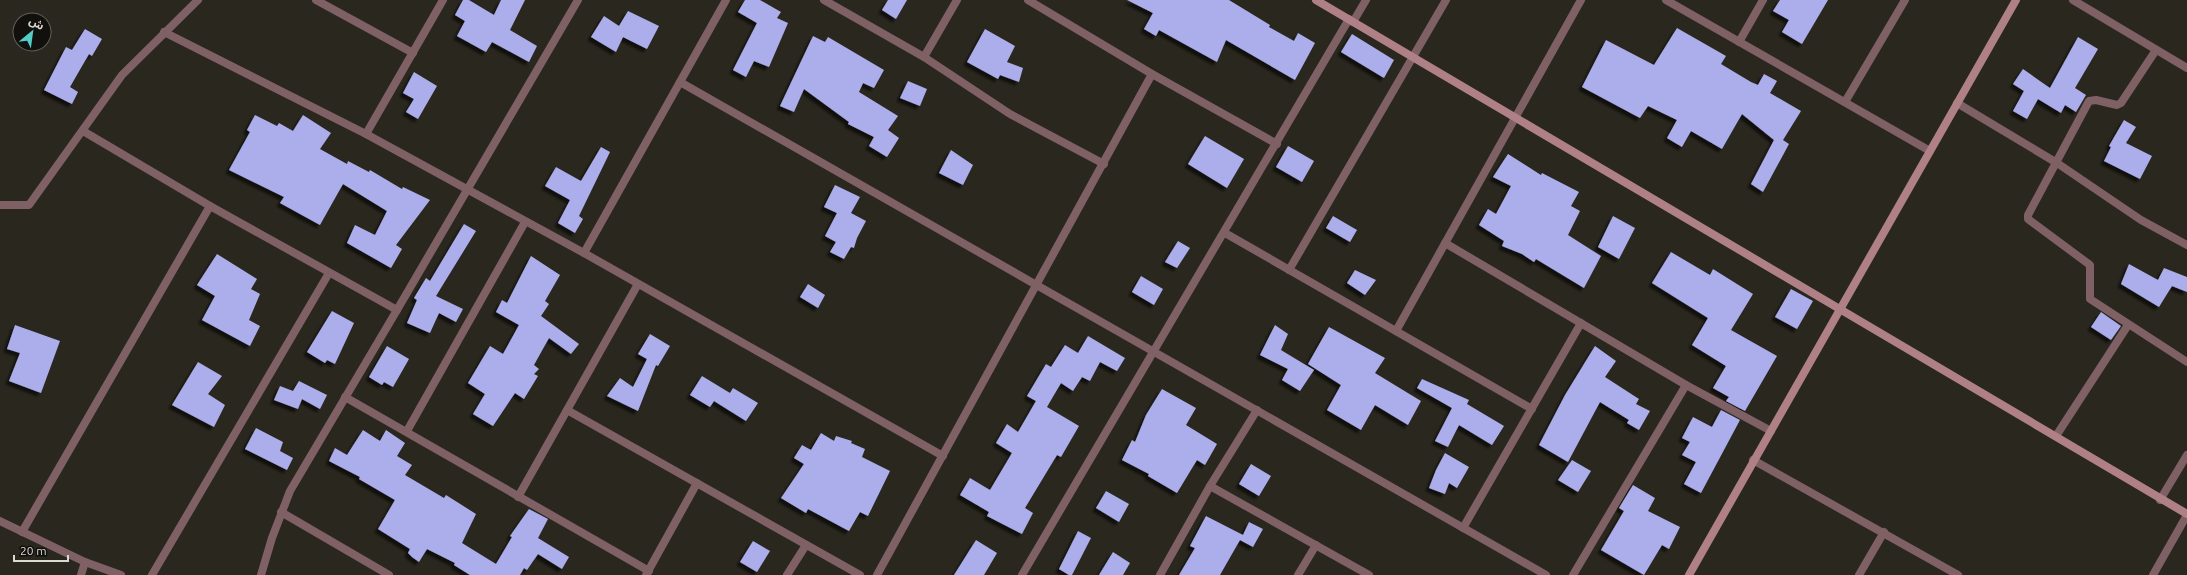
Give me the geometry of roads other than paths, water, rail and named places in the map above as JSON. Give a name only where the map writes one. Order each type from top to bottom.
[{"type":"street","points":[[0,205],[29,205],[122,75],[198,0]]},
{"type":"street","points":[[316,0],[413,53]]},
{"type":"street","points":[[366,134],[443,0]]},
{"type":"street","points":[[261,575],[281,512],[290,491],[578,0]]},
{"type":"street","points":[[584,253],[726,0]]},
{"type":"street","points":[[824,0],[924,57],[1010,114],[1104,164]]},
{"type":"street","points":[[924,57],[957,0]]},
{"type":"street","points":[[1028,0],[1152,74],[1277,144]]},
{"type":"street","points":[[1316,0],[1840,308],[2056,436],[2160,500],[2187,514],[2153,575]]},
{"type":"street","points":[[1022,575],[1153,351],[1351,21],[1366,0]]},
{"type":"street","points":[[1289,270],[1414,58],[1446,0]]},
{"type":"street","points":[[1396,331],[1581,0]]},
{"type":"street","points":[[1666,0],[1930,151]]},
{"type":"street","points":[[1739,42],[1763,0]]},
{"type":"street","points":[[1845,102],[1905,0]]},
{"type":"street","points":[[1688,575],[2016,0]]},
{"type":"street","points":[[2073,0],[2187,68]]},
{"type":"street","points":[[164,32],[366,134],[467,191],[584,253],[943,456]]},
{"type":"street","points":[[2156,50],[2121,102],[2117,104],[2096,100],[2089,101],[2028,215],[2028,219],[2088,263],[2091,269],[2090,299],[2187,362]]},
{"type":"street","points":[[877,575],[1104,164],[1152,74]]},
{"type":"street","points":[[680,82],[1546,575]]},
{"type":"street","points":[[1957,103],[2057,163],[2141,220],[2187,245]]},
{"type":"street","points":[[83,130],[210,206],[397,310]]},
{"type":"street","points":[[22,532],[210,206]]},
{"type":"street","points":[[407,431],[525,222]]},
{"type":"street","points":[[1225,233],[1532,410]]},
{"type":"street","points":[[1445,243],[1686,385],[1771,431]]},
{"type":"street","points":[[152,575],[329,273]]},
{"type":"street","points":[[518,497],[638,284]]},
{"type":"street","points":[[1463,528],[1581,324]]},
{"type":"street","points":[[2056,436],[2128,325]]},
{"type":"street","points":[[1572,575],[1686,385]]},
{"type":"street","points":[[345,397],[407,431],[648,573],[697,483]]},
{"type":"street","points":[[567,410],[860,575]]},
{"type":"street","points":[[1160,575],[1210,486],[1256,410]]},
{"type":"street","points":[[2160,500],[2187,455]]},
{"type":"street","points":[[1753,460],[1884,532],[1958,575]]},
{"type":"street","points":[[1210,486],[1369,575]]},
{"type":"street","points":[[281,512],[389,575]]},
{"type":"street","points":[[0,521],[85,562],[121,575]]},
{"type":"street","points":[[1859,575],[1884,532]]},
{"type":"street","points":[[787,575],[806,544]]},
{"type":"street","points":[[1298,575],[1316,545]]},
{"type":"street","points":[[81,575],[85,562]]}]
